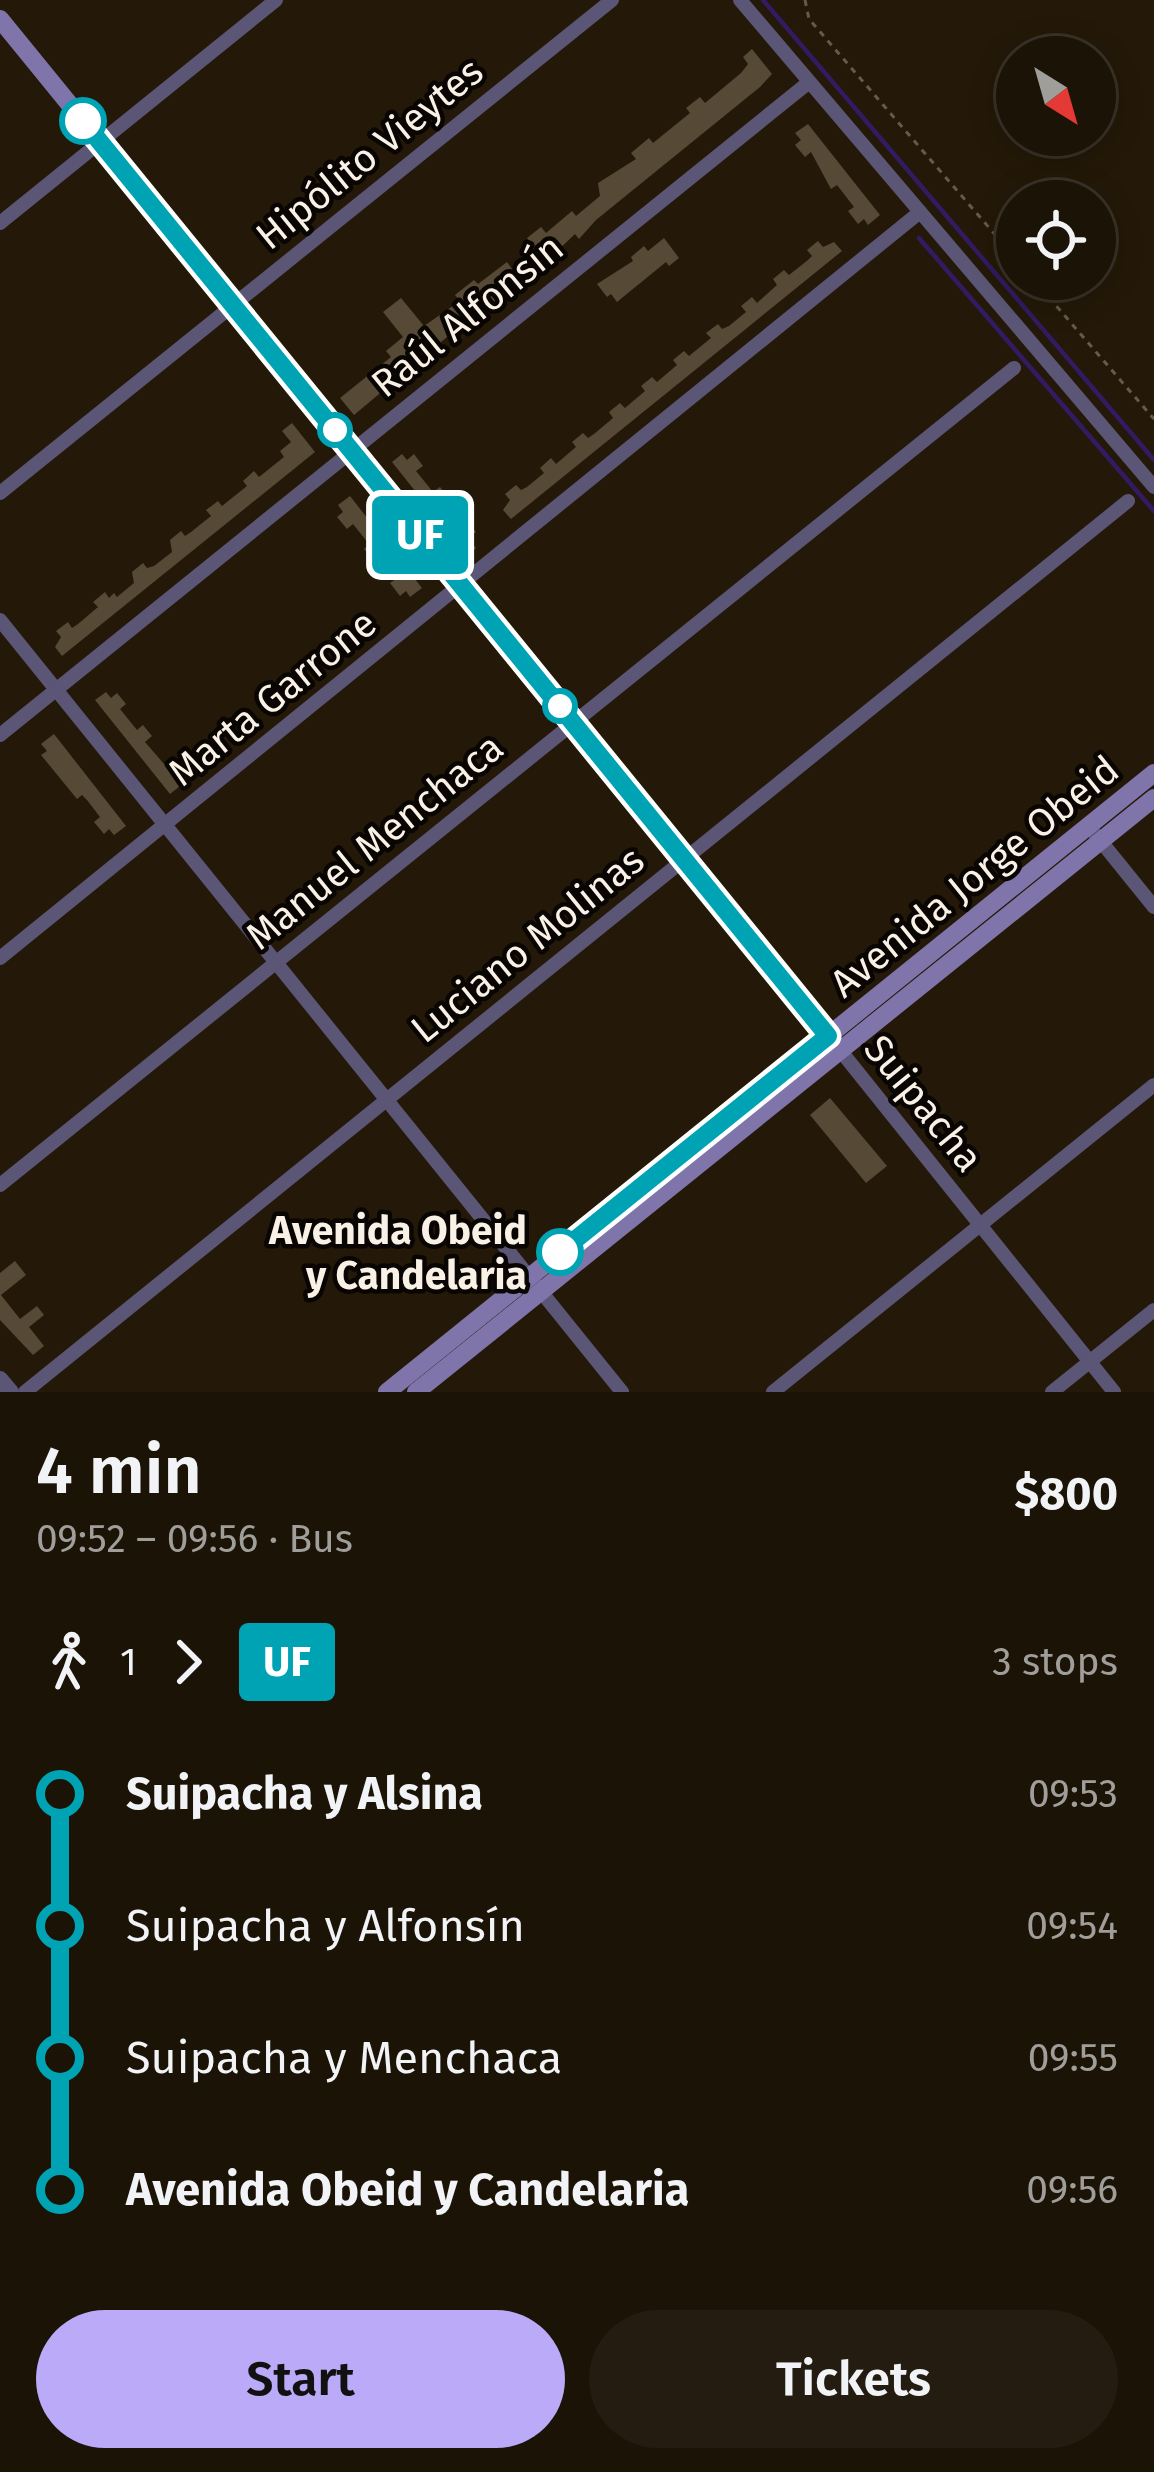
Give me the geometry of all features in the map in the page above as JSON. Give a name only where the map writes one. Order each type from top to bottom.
[{"type":"main road","name":"Suipacha","points":[[0,19],[834,1043]]},
{"type":"main road","name":"Avenida Jorge Obeid","points":[[416,1392],[535,1285],[1094,833],[1154,773]]},
{"type":"main road","name":"Avenida Jorge Obeid","points":[[1094,833],[1154,798]]},
{"type":"main road","name":"Avenida Jorge Obeid","points":[[387,1392],[535,1285]]},
{"type":"street","points":[[0,223],[276,0]]},
{"type":"street","name":"Hipólito Vieytes","points":[[0,493],[612,0]]},
{"type":"street","points":[[740,0],[1154,487]]},
{"type":"street","name":"Raúl Alfonsín","points":[[0,735],[808,83]]},
{"type":"street","name":"Marta Garrone","points":[[0,958],[920,212]]},
{"type":"street","name":"Manuel Menchaca","points":[[0,1185],[1014,368]]},
{"type":"street","name":"Luciano Molinas","points":[[25,1392],[1128,501]]},
{"type":"street","points":[[0,620],[622,1392]]},
{"type":"street","points":[[1094,833],[1154,907]]},
{"type":"street","name":"Suipacha","points":[[834,1043],[1114,1392]]},
{"type":"street","points":[[773,1392],[1154,1085]]},
{"type":"street","points":[[1052,1392],[1154,1310]]},
{"type":"street","points":[[0,1379],[11,1392]]},
{"type":"path","points":[[805,0],[809,20],[996,236]]},
{"type":"path","points":[[1051,300],[1154,419]]},
{"type":"building","points":[[752,49],[772,74],[760,87],[596,220],[579,239],[575,234],[552,256],[555,259],[517,283],[521,287],[507,299],[504,295],[480,314],[478,311],[354,415],[340,398],[391,357],[386,351],[403,337],[383,312],[401,298],[424,326],[460,301],[455,295],[474,280],[478,284],[507,262],[512,269],[530,254],[526,250],[532,245],[527,238],[541,227],[546,233],[572,211],[576,216],[600,196],[598,183],[636,159],[631,153],[649,138],[653,143],[690,113],[686,108],[700,97],[705,103],[741,73],[748,64],[743,57]]},
{"type":"building","points":[[808,124],[880,215],[868,225],[864,219],[858,224],[848,211],[854,207],[837,185],[831,189],[811,152],[805,157],[795,145],[801,140],[795,133]]},
{"type":"building","points":[[664,238],[679,258],[669,266],[666,262],[617,302],[611,294],[607,297],[597,284],[633,261],[631,257],[644,246],[648,251]]},
{"type":"building","points":[[818,241],[823,247],[834,242],[842,251],[511,519],[503,510],[510,500],[505,494],[516,485],[521,490],[527,487],[544,473],[540,468],[551,458],[556,464],[576,447],[572,442],[583,433],[588,438],[594,434],[613,418],[609,412],[620,403],[625,408],[645,391],[641,386],[652,377],[657,382],[677,365],[673,360],[684,351],[689,356],[711,338],[706,333],[718,324],[722,329],[729,326],[746,312],[741,306],[752,297],[757,303],[777,285],[773,279],[784,270],[789,275],[808,260],[812,256],[807,250]]},
{"type":"building","points":[[292,423],[315,452],[62,656],[55,647],[61,637],[56,631],[68,622],[72,628],[78,624],[98,607],[93,602],[105,592],[109,598],[114,593],[117,597],[134,583],[132,572],[143,563],[147,568],[154,566],[172,552],[170,540],[181,531],[185,536],[211,516],[206,510],[218,501],[222,506],[247,486],[243,481],[254,471],[259,477],[284,457],[280,451],[291,442],[282,431]]},
{"type":"building","points":[[402,454],[407,460],[414,454],[423,466],[416,471],[433,492],[440,487],[449,498],[442,503],[460,526],[467,521],[476,532],[468,538],[476,548],[467,556],[392,462]]},
{"type":"building","points":[[350,496],[422,588],[410,597],[406,591],[400,596],[390,583],[396,579],[379,557],[374,561],[364,549],[369,544],[353,524],[347,529],[337,517],[343,512],[338,505]]},
{"type":"building","points":[[106,692],[111,698],[117,693],[126,704],[120,709],[137,730],[143,725],[152,736],[145,742],[164,764],[170,759],[179,770],[172,776],[180,786],[170,794],[95,700]]},
{"type":"building","points":[[54,734],[126,826],[114,835],[109,829],[104,834],[94,822],[100,817],[87,800],[82,795],[77,799],[41,755],[47,751],[41,744]]},
{"type":"building","points":[[830,1098],[887,1166],[866,1183],[810,1115]]},
{"type":"building","points":[[15,1261],[26,1275],[1,1295],[20,1319],[37,1306],[44,1315],[29,1327],[44,1346],[33,1355],[0,1320],[0,1273]]},
{"type":"waterway","points":[[763,0],[1154,460]]},
{"type":"waterway","points":[[919,238],[1154,511]]},
{"type":"bus line","name":"UF","points":[[83,121],[828,1036],[560,1252]]},
{"type":"place","name":"Avenida Obeid y Candelaria","points":[[560,1252]]}]
